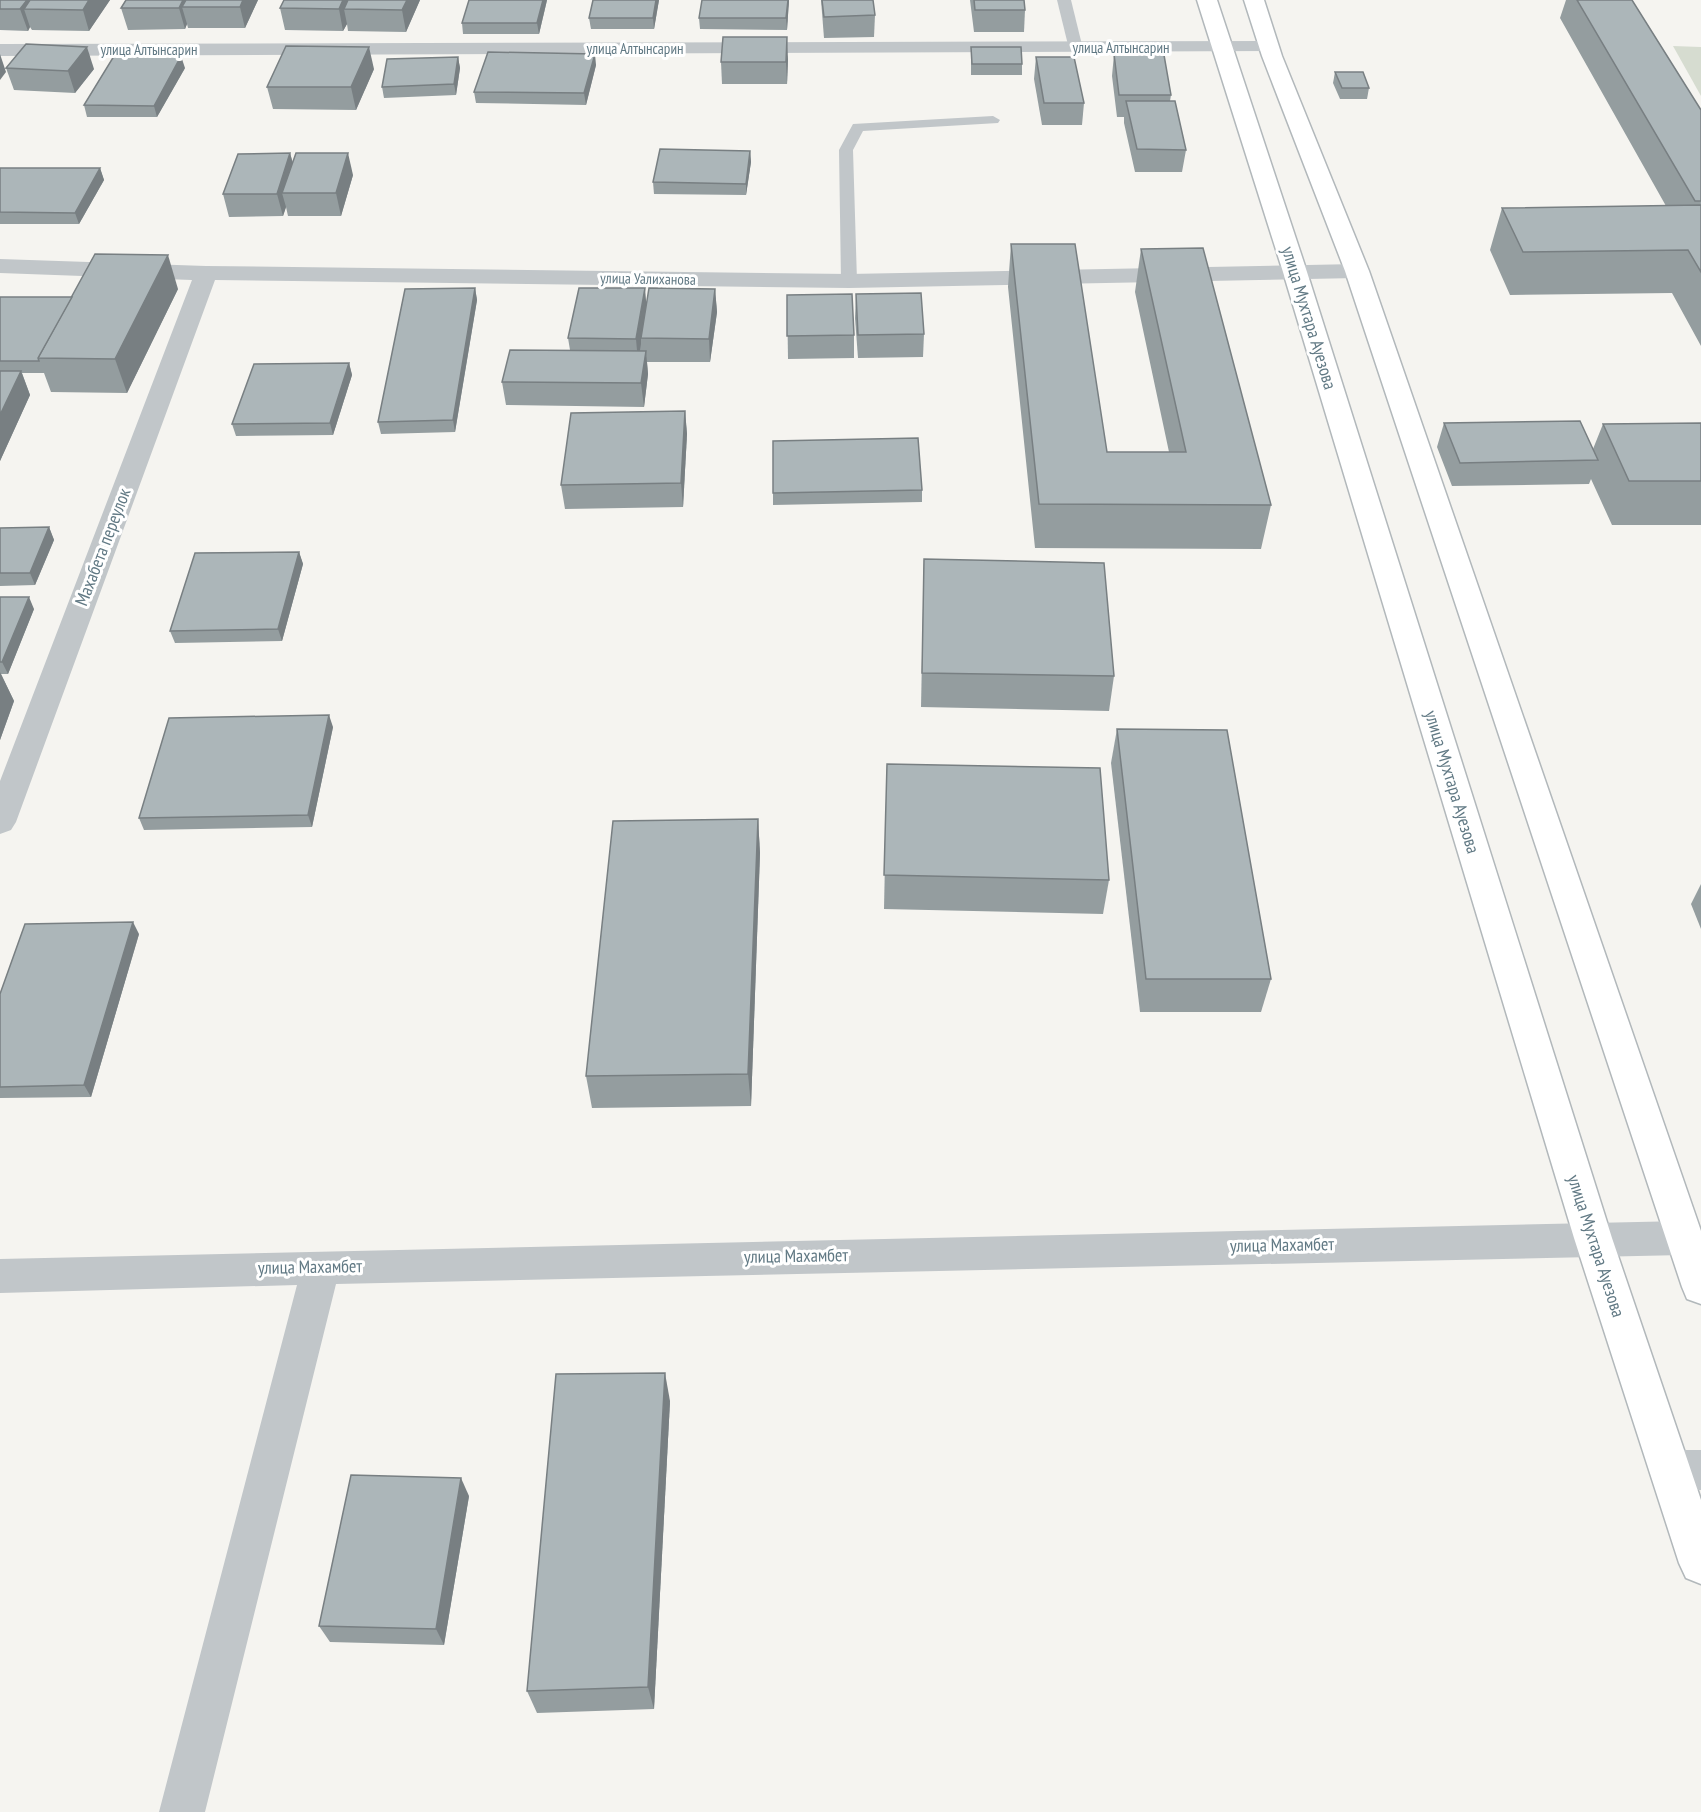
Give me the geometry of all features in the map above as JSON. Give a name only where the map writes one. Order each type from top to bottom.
[{"type":"main road","name":"улица Мухтара Ауезова","points":[[1207,0],[1295,272],[1593,1238],[1685,1470],[1701,1563]]},
{"type":"main road","points":[[1254,0],[1269,47],[1357,271],[1701,1287]]},
{"type":"street","name":"улица Алтынсарин","points":[[0,50],[1269,47]]},
{"type":"street","name":"улица Уалиханова","points":[[0,266],[206,273],[849,281],[1357,271]]},
{"type":"street","name":"Махабета переулок","points":[[0,822],[206,273]]},
{"type":"street","name":"улица Махамбет","points":[[0,1276],[1593,1238],[1683,1238]]},
{"type":"street","points":[[182,1812],[321,1267]]},
{"type":"lane","points":[[1064,0],[1076,49]]},
{"type":"lane","points":[[849,281],[846,150],[858,127],[993,120]]},
{"type":"shaded area","points":[[1673,46],[1701,47],[1701,96]]},
{"type":"building","points":[[0,0],[27,0],[20,9],[0,9]]},
{"type":"building","points":[[30,0],[89,0],[83,10],[24,9]]},
{"type":"building","points":[[126,0],[183,0],[179,8],[121,8]]},
{"type":"building","points":[[186,0],[243,0],[240,7],[182,7]]},
{"type":"building","points":[[284,0],[343,0],[339,9],[280,8]]},
{"type":"building","points":[[348,0],[407,0],[402,10],[344,9]]},
{"type":"building","points":[[469,0],[543,0],[537,23],[462,23]]},
{"type":"building","points":[[593,0],[656,0],[653,18],[589,18]]},
{"type":"building","points":[[702,0],[788,0],[786,18],[699,18]]},
{"type":"building","points":[[822,0],[873,0],[875,15],[824,17]]},
{"type":"building","points":[[974,0],[1024,0],[1025,10],[975,10]]},
{"type":"building","points":[[1577,0],[1632,0],[1701,110],[1701,201],[1695,201]]},
{"type":"building","points":[[723,37],[787,37],[786,62],[721,62]]},
{"type":"building","points":[[26,44],[87,47],[68,71],[6,68]]},
{"type":"building","points":[[286,46],[369,47],[351,87],[267,87]]},
{"type":"building","points":[[971,47],[1021,47],[1022,64],[972,64]]},
{"type":"building","points":[[488,52],[595,54],[584,93],[474,92]]},
{"type":"building","points":[[1114,54],[1164,55],[1171,95],[1119,95]]},
{"type":"building","points":[[114,56],[181,56],[154,106],[84,105]]},
{"type":"building","points":[[458,57],[454,84],[382,87],[387,59]]},
{"type":"building","points":[[1036,57],[1074,57],[1084,103],[1044,103]]},
{"type":"building","points":[[1335,72],[1363,72],[1369,88],[1342,88]]},
{"type":"building","points":[[1126,101],[1175,101],[1186,150],[1137,149]]},
{"type":"building","points":[[660,149],[750,151],[746,184],[653,182]]},
{"type":"building","points":[[290,153],[277,194],[223,194],[238,154]]},
{"type":"building","points":[[296,153],[348,153],[336,193],[282,193]]},
{"type":"building","points":[[0,168],[100,168],[75,213],[0,212]]},
{"type":"building","points":[[1701,205],[1701,272],[1688,250],[1523,252],[1502,208]]},
{"type":"building","points":[[1011,244],[1075,244],[1107,452],[1186,452],[1141,249],[1203,248],[1271,505],[1039,504]]},
{"type":"building","points":[[95,254],[168,255],[115,359],[38,358]]},
{"type":"building","points":[[475,288],[453,420],[378,422],[405,289]]},
{"type":"building","points":[[579,288],[645,288],[636,339],[568,338]]},
{"type":"building","points":[[649,288],[715,289],[709,339],[641,338]]},
{"type":"building","points":[[921,293],[924,334],[858,335],[856,294]]},
{"type":"building","points":[[852,294],[854,335],[787,336],[787,295]]},
{"type":"building","points":[[0,297],[72,297],[38,358],[39,361],[0,361]]},
{"type":"building","points":[[510,350],[646,351],[641,383],[502,382]]},
{"type":"building","points":[[349,363],[330,423],[232,424],[254,364]]},
{"type":"building","points":[[0,371],[21,371],[0,415]]},
{"type":"building","points":[[685,411],[681,483],[561,485],[571,413]]},
{"type":"building","points":[[1580,421],[1598,460],[1460,463],[1444,423]]},
{"type":"building","points":[[1701,423],[1701,481],[1629,481],[1603,424]]},
{"type":"building","points":[[918,438],[922,490],[773,493],[773,441]]},
{"type":"building","points":[[49,527],[30,573],[0,573],[0,528]]},
{"type":"building","points":[[299,552],[278,629],[170,631],[195,553]]},
{"type":"building","points":[[924,559],[1104,563],[1114,676],[922,673]]},
{"type":"building","points":[[0,597],[29,597],[2,662],[0,662]]},
{"type":"building","points":[[329,715],[308,815],[139,818],[169,718]]},
{"type":"building","points":[[1117,729],[1227,730],[1271,979],[1146,979]]},
{"type":"building","points":[[887,764],[1100,768],[1109,880],[884,875]]},
{"type":"building","points":[[758,819],[748,1074],[586,1076],[613,821]]},
{"type":"building","points":[[133,922],[84,1085],[0,1087],[0,994],[25,924]]},
{"type":"building","points":[[665,1373],[648,1687],[527,1691],[556,1374]]},
{"type":"building","points":[[351,1475],[461,1478],[436,1629],[319,1626]]}]
